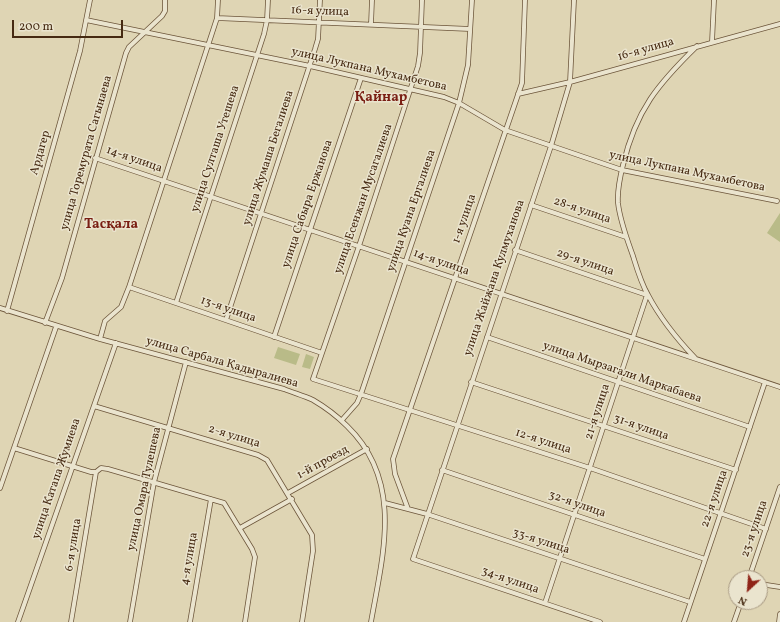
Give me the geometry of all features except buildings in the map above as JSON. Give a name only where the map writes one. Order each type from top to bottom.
[{"type":"street","name":"Ардагер","points":[[6,311],[80,51],[90,0]]},
{"type":"street","name":"улица Торемурата Сагынаева","points":[[45,323],[62,278],[126,53],[129,47],[162,16],[165,11],[165,0]]},
{"type":"street","points":[[100,339],[106,321],[121,307],[129,287],[217,18],[218,0]]},
{"type":"street","name":"улица Султаша Утешева","points":[[176,303],[257,56],[267,20],[268,0]]},
{"type":"street","name":"улица Жумаша Бегалиева","points":[[226,320],[318,39],[320,0]]},
{"type":"street","points":[[371,24],[372,0]]},
{"type":"street","name":"улица Есенжан Мусагалиева","points":[[313,379],[411,89],[420,53],[422,0]]},
{"type":"street","name":"улица Куана Ергалиева","points":[[342,420],[357,403],[361,394],[459,103],[467,76],[472,0]]},
{"type":"street","name":"1-я улица","points":[[408,509],[393,466],[394,459],[522,83],[525,0]]},
{"type":"street","name":"улица Жайжана Кулмуханова","points":[[413,559],[551,146],[570,82],[574,0]]},
{"type":"street","points":[[712,42],[714,0]]},
{"type":"street","name":"16-я улица","points":[[217,18],[470,29]]},
{"type":"street","name":"улица Лукпана Мухамбетова","points":[[86,20],[310,66],[444,96],[506,130],[622,170],[777,201]]},
{"type":"street","name":"16-я улица","points":[[518,94],[570,82],[780,24]]},
{"type":"street","points":[[695,359],[668,326],[647,295],[626,237],[618,202],[618,186],[628,142],[643,108],[662,81],[697,46]]},
{"type":"street","name":"улица Сабыра Ержанова","points":[[274,337],[361,78]]},
{"type":"street","name":"14-я улица","points":[[95,158],[780,387]]},
{"type":"street","name":"28-я улица","points":[[531,205],[626,237]]},
{"type":"street","name":"29-я улица","points":[[515,250],[647,295]]},
{"type":"street","name":"13-я улица","points":[[129,287],[322,353]]},
{"type":"street","name":"21-я улица","points":[[545,603],[647,295]]},
{"type":"street","name":"улица Сарбала Қадыралиева","points":[[0,308],[100,339],[284,389],[312,400],[342,420],[355,433],[367,449],[378,474],[385,503],[384,542],[371,622]]},
{"type":"street","points":[[0,488],[56,326]]},
{"type":"street","name":"улица Мырзагали Маркабаева","points":[[487,337],[750,427]]},
{"type":"street","name":"улица Катапа Жумиева","points":[[18,622],[116,343]]},
{"type":"street","name":"улица Омара Тулешева","points":[[130,622],[154,482],[186,362]]},
{"type":"street","name":"12-я улица","points":[[313,379],[457,424],[590,468],[766,529]]},
{"type":"street","name":"31-я улица","points":[[471,382],[736,470]]},
{"type":"street","name":"22-я улица","points":[[684,622],[765,382]]},
{"type":"street","name":"2-я улица","points":[[94,406],[258,455],[270,463],[312,535],[313,544],[302,622]]},
{"type":"street","points":[[14,448],[91,472],[96,472],[101,468],[108,469],[224,503],[240,528],[255,557],[245,622]]},
{"type":"street","name":"1-й проезд","points":[[288,493],[367,449]]},
{"type":"street","name":"32-я улица","points":[[442,470],[705,559]]},
{"type":"street","name":"6-я улица","points":[[71,622],[96,472]]},
{"type":"street","name":"23-я улица","points":[[752,570],[780,488]]},
{"type":"street","name":"4-я улица","points":[[190,622],[211,499]]},
{"type":"street","points":[[240,528],[292,499]]},
{"type":"street","name":"33-я улица","points":[[385,503],[427,514],[690,602]]},
{"type":"street","name":"34-я улица","points":[[413,559],[600,622]]},
{"type":"street","points":[[768,585],[780,587]]},
{"type":"street","points":[[734,622],[738,610]]},
{"type":"street","points":[[779,622],[780,614]]},
{"type":"green space","points":[[780,213],[780,242],[767,233]]},
{"type":"green space","points":[[278,347],[300,354],[296,365],[274,358]]},
{"type":"green space","points":[[306,354],[314,357],[310,369],[302,367]]},
{"type":"district","name":"Қайнар","points":[[381,98]]},
{"type":"district","name":"Тасқала","points":[[111,225]]}]
